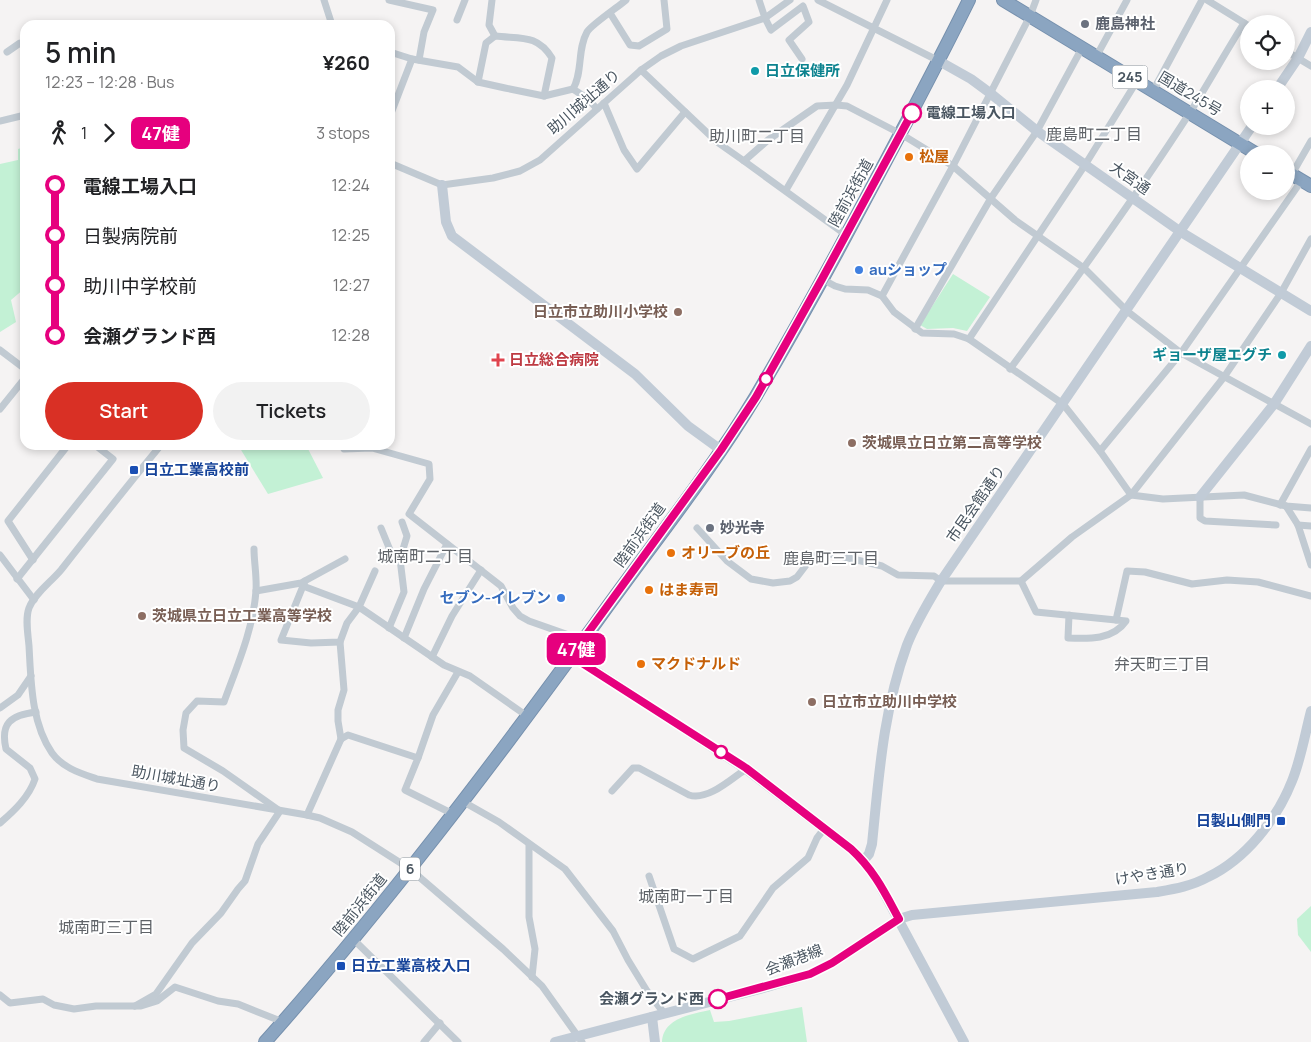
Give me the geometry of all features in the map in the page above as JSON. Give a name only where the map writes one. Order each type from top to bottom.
[{"type":"highway","name":"陸前浜街道","points":[[265,1042],[353,939],[453,814],[721,450],[756,397],[822,279],[901,134],[969,0]]},
{"type":"highway","name":"国道245号","points":[[1003,0],[1241,144]]},
{"type":"street","points":[[324,0],[330,20]]},
{"type":"street","points":[[389,0],[433,10],[416,59],[395,104]]},
{"type":"street","points":[[457,20],[465,0]]},
{"type":"street","points":[[492,0],[489,25],[495,36]]},
{"type":"street","points":[[395,53],[458,67],[478,82],[544,96],[573,89],[577,82],[582,46],[588,31],[626,0]]},
{"type":"street","points":[[610,13],[630,45],[639,46],[667,29],[664,0]]},
{"type":"street","points":[[759,0],[771,30],[802,6],[809,22],[789,40],[802,59]]},
{"type":"street","name":"助川城址通り","points":[[442,185],[493,178],[520,171],[540,160],[641,70],[671,50],[765,18],[790,0]]},
{"type":"street","points":[[818,0],[939,61]]},
{"type":"street","points":[[786,190],[847,85],[887,0]]},
{"type":"street","points":[[882,296],[953,166],[1030,16],[1036,0]]},
{"type":"street","points":[[1096,57],[1127,0]]},
{"type":"street","points":[[1153,91],[1202,0]]},
{"type":"street","points":[[1207,0],[1240,21]]},
{"type":"street","points":[[1283,80],[1298,58],[1311,32]]},
{"type":"street","points":[[1010,369],[1133,198],[1240,34]]},
{"type":"street","points":[[478,82],[486,43],[495,36],[535,40],[545,47],[552,58],[544,96]]},
{"type":"street","points":[[7,52],[20,43]]},
{"type":"street","points":[[915,329],[991,198],[1037,131],[1082,48]]},
{"type":"street","points":[[1295,56],[1311,66]]},
{"type":"street","name":"大宮通","points":[[939,61],[971,79],[1037,131],[1181,232],[1311,311]]},
{"type":"street","points":[[641,70],[716,142],[786,190],[846,235]]},
{"type":"street","points":[[969,339],[1085,165],[1137,81]]},
{"type":"street","points":[[573,89],[588,99],[597,109]]},
{"type":"street","points":[[604,102],[624,150],[637,170],[686,112]]},
{"type":"street","points":[[744,161],[768,140],[817,106],[836,104],[847,106],[901,134],[953,166],[1015,220],[1084,268],[1127,311],[1181,353],[1311,424]]},
{"type":"street","points":[[0,121],[20,116]]},
{"type":"street","name":"市民会館通り","points":[[864,861],[869,854],[872,844],[880,758],[890,702],[908,644],[924,611],[941,581],[1246,135]]},
{"type":"street","points":[[1100,451],[1181,353],[1240,268],[1298,178],[1311,141]]},
{"type":"street","points":[[395,165],[442,185],[446,222],[452,236],[635,374],[688,426],[721,450]]},
{"type":"street","points":[[697,528],[727,561],[751,579],[773,583],[790,581],[797,578],[813,556],[832,554],[882,566],[898,575],[934,576],[941,581],[1021,581],[1072,537],[1131,495],[1224,377],[1281,293],[1311,239]]},
{"type":"street","points":[[822,279],[835,286],[868,290],[882,296],[894,312],[922,333],[954,334],[969,339],[1063,404],[1100,451],[1131,495],[1163,499],[1244,495],[1283,505],[1311,508]]},
{"type":"street","points":[[1276,525],[1205,521],[1200,518],[1200,498],[1274,404],[1311,346]]},
{"type":"street","points":[[0,350],[20,365]]},
{"type":"street","points":[[0,409],[20,384]]},
{"type":"street","points":[[1283,505],[1311,449]]},
{"type":"street","points":[[33,560],[8,521],[64,450]]},
{"type":"street","points":[[17,579],[113,460],[100,450]]},
{"type":"street","name":"助川城址通り","points":[[157,450],[29,608],[27,621],[36,712],[40,728],[52,753],[68,768],[80,773],[122,784],[307,815],[320,818],[352,832],[410,869],[503,949],[542,986],[579,1039]]},
{"type":"street","points":[[379,450],[429,464],[430,479],[409,514],[501,586],[513,608],[520,616],[529,622],[582,640]]},
{"type":"street","points":[[1283,505],[1298,525],[1311,565]]},
{"type":"street","points":[[389,628],[404,592],[400,559],[408,536],[402,522]]},
{"type":"street","points":[[1298,525],[1311,526]]},
{"type":"street","points":[[381,528],[390,550],[400,559]]},
{"type":"street","points":[[404,638],[424,589],[447,544]]},
{"type":"street","points":[[135,1006],[156,994],[192,943],[221,913],[245,881],[258,844],[280,811],[222,771],[184,748],[183,730],[186,713],[197,702],[224,702],[248,635],[256,591],[254,549]]},
{"type":"street","points":[[0,555],[34,600]]},
{"type":"street","points":[[256,591],[304,583],[345,559]]},
{"type":"street","points":[[432,657],[452,616],[481,570]]},
{"type":"street","points":[[307,815],[341,739],[338,710],[344,690],[340,642],[347,623],[359,607],[375,571]]},
{"type":"street","points":[[1116,620],[1127,572],[1145,572],[1192,584],[1228,580],[1258,582],[1310,594]]},
{"type":"street","points":[[1021,581],[1036,612],[1069,615],[1126,621],[1121,629],[1111,634],[1095,638],[1068,638],[1069,615]]},
{"type":"street","points":[[304,583],[359,607],[444,665],[470,676],[527,716]]},
{"type":"street","points":[[304,583],[281,640],[311,643],[340,642]]},
{"type":"street","points":[[571,656],[746,768],[864,861],[899,919],[964,1042]]},
{"type":"street","points":[[453,814],[405,790],[433,715],[458,672]]},
{"type":"street","points":[[0,708],[18,695],[31,676]]},
{"type":"street","name":"けやき通り","points":[[899,919],[926,913],[1157,892],[1192,884],[1208,878],[1222,870],[1239,856],[1278,810],[1294,778],[1311,711]]},
{"type":"street","points":[[0,823],[14,811],[32,788],[35,779],[30,768],[6,749],[4,733],[6,724],[14,717],[24,713],[36,712]]},
{"type":"street","points":[[341,739],[348,735],[353,736],[418,758]]},
{"type":"street","points":[[612,791],[633,768],[639,768],[697,797],[706,795],[746,768]]},
{"type":"street","points":[[462,801],[499,822],[565,870],[613,931],[647,991],[664,1013]]},
{"type":"street","points":[[649,876],[674,950],[692,959],[740,936],[773,888],[808,858],[817,838],[824,829]]},
{"type":"street","points":[[530,844],[530,917],[535,949],[532,977]]},
{"type":"street","name":"会瀬港線","points":[[555,1042],[579,1039],[652,1016],[768,987],[810,974],[832,963],[899,919]]},
{"type":"street","points":[[353,939],[458,1042]]},
{"type":"street","points":[[0,995],[10,1004],[43,999],[54,1005],[74,1009],[96,1006],[141,1006],[157,1001],[175,987],[218,1001],[238,1004],[284,1022]]},
{"type":"street","points":[[652,1016],[652,1040]]},
{"type":"street","points":[[424,1042],[440,1023]]},
{"type":"green space","points":[[20,148],[20,292],[11,300],[16,322],[0,332],[0,164],[18,160],[18,149]]},
{"type":"green space","points":[[953,274],[990,297],[967,331],[953,328],[927,329],[920,325]]},
{"type":"green space","points":[[241,450],[309,450],[323,478],[268,494]]},
{"type":"green space","points":[[1311,906],[1311,952],[1298,935],[1297,919]]},
{"type":"green space","points":[[802,1007],[807,1042],[662,1042],[667,1027],[680,1018],[695,1013],[710,1010],[714,1022],[729,1021]]},
{"type":"bus line","name":"47健","points":[[718,999],[810,974],[832,963],[899,919],[870,869],[851,849],[746,768],[571,656],[644,558],[735,430],[756,397],[912,113]]},
{"type":"place","name":"鹿島神社","points":[[1085,24]]},
{"type":"place","name":"日立保健所","points":[[755,71]]},
{"type":"place","name":"電線工場入口","points":[[912,113]]},
{"type":"place","name":"松屋","points":[[909,157]]},
{"type":"place","name":"auショップ","points":[[859,270]]},
{"type":"place","name":"日立市立助川小学校","points":[[678,312]]},
{"type":"place","name":"ギョーザ屋エグチ","points":[[1282,355]]},
{"type":"place","name":"日立総合病院","points":[[498,360]]},
{"type":"place","name":"茨城県立日立第二高等学校","points":[[852,443]]},
{"type":"place","name":"日立工業高校前","points":[[134,470]]},
{"type":"place","name":"妙光寺","points":[[710,528]]},
{"type":"place","name":"オリーブの丘","points":[[671,553]]},
{"type":"place","name":"はま寿司","points":[[649,590]]},
{"type":"place","name":"セブン-イレブン","points":[[561,598]]},
{"type":"place","name":"茨城県立日立工業高等学校","points":[[142,616]]},
{"type":"place","name":"マクドナルド","points":[[641,664]]},
{"type":"place","name":"日立市立助川中学校","points":[[812,702]]},
{"type":"place","name":"日製山側門","points":[[1281,821]]},
{"type":"place","name":"日立工業高校入口","points":[[341,966]]},
{"type":"place","name":"会瀬グランド西","points":[[718,999]]},
{"type":"district","name":"鹿島町二丁目","points":[[1094,134]]},
{"type":"district","name":"助川町二丁目","points":[[757,136]]},
{"type":"district","name":"城南町二丁目","points":[[425,556]]},
{"type":"district","name":"鹿島町三丁目","points":[[831,558]]},
{"type":"district","name":"弁天町三丁目","points":[[1162,664]]},
{"type":"district","name":"城南町一丁目","points":[[686,896]]},
{"type":"district","name":"城南町三丁目","points":[[106,927]]}]
